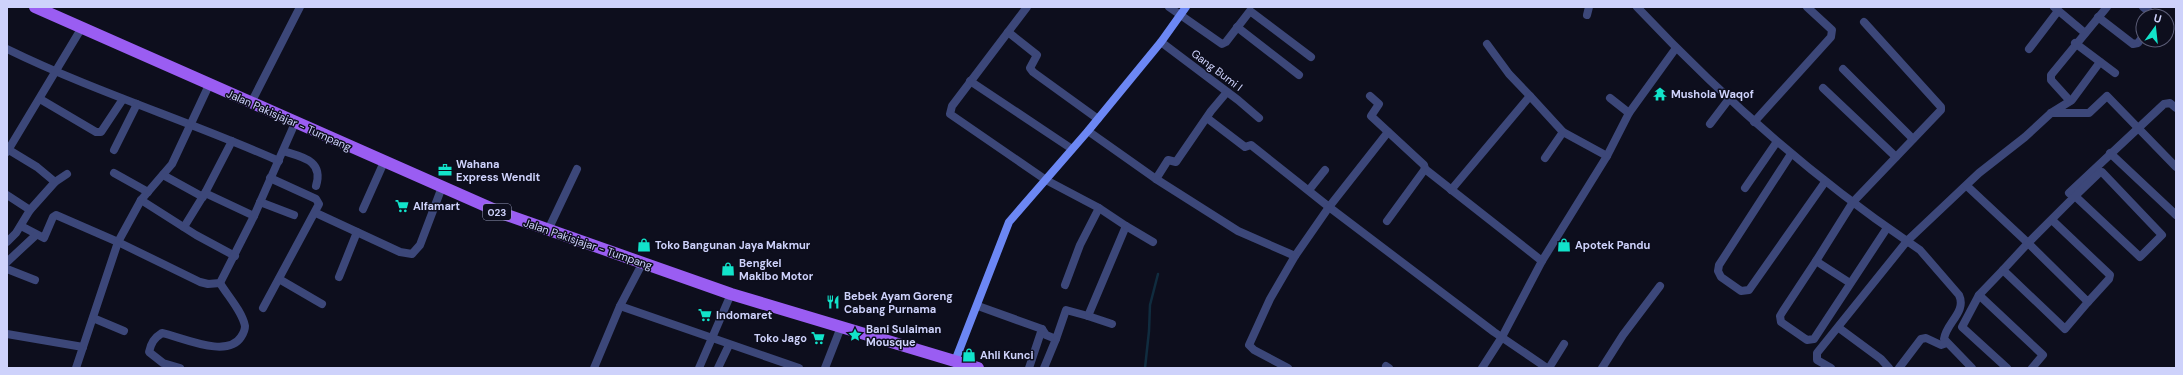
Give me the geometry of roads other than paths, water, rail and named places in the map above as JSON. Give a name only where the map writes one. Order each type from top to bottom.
[{"type":"main road","name":"Jalan Pakisjajar - Tumpang","points":[[35,7],[81,29],[504,214],[642,264],[731,294],[841,327],[953,364],[978,368]]},
{"type":"street","points":[[251,104],[300,7]]},
{"type":"street","points":[[1027,7],[952,106],[950,114],[1046,180],[1099,208],[1153,242]]},
{"type":"street","points":[[1169,7],[1222,44],[1226,42],[1252,9],[1310,57]]},
{"type":"street","points":[[953,364],[978,306],[1009,222],[1098,119],[1186,7]]},
{"type":"street","points":[[1587,15],[1589,7]]},
{"type":"street","points":[[1637,7],[1676,48],[1776,143],[1825,182],[1887,228],[1920,250],[1962,300],[1960,310],[1945,334],[1944,339],[1972,368]]},
{"type":"street","points":[[1754,122],[1831,37],[1832,30],[1807,7]]},
{"type":"street","points":[[2070,101],[2051,80],[2051,75],[2106,7]]},
{"type":"street","points":[[2029,49],[2056,9],[2085,33]]},
{"type":"street","points":[[2098,17],[2133,44],[2135,44]]},
{"type":"street","points":[[1864,22],[1942,108],[1853,202],[1780,316],[1781,322],[1807,340],[1811,340],[1817,336],[1887,228]]},
{"type":"street","points":[[1237,27],[1299,75]]},
{"type":"street","points":[[55,182],[37,167],[8,151],[81,29]]},
{"type":"street","points":[[1008,32],[1037,55],[1030,68],[1033,72],[1098,119]]},
{"type":"street","name":"Gang Bumi I","points":[[1160,42],[1259,118]]},
{"type":"street","points":[[2076,43],[2115,72]]},
{"type":"street","points":[[1487,44],[1509,74],[1563,132],[1607,156]]},
{"type":"street","points":[[1482,368],[1502,337],[1542,261],[1607,156],[1629,113],[1676,48]]},
{"type":"street","points":[[7,49],[56,73],[232,141],[279,161]]},
{"type":"street","points":[[1830,368],[1817,360],[1817,353],[1839,328],[1907,241],[1967,186],[1979,173],[2025,138],[2051,113],[2070,101],[2100,62]]},
{"type":"street","points":[[1843,69],[1913,139]]},
{"type":"street","points":[[970,81],[1072,149]]},
{"type":"street","points":[[76,368],[118,242],[141,200],[163,175],[178,154],[209,85]]},
{"type":"street","points":[[1822,88],[1896,157]]},
{"type":"street","points":[[1156,179],[1168,160],[1176,162],[1227,92]]},
{"type":"street","points":[[1370,96],[1379,104],[1371,116],[1424,165],[1425,168],[1542,261]]},
{"type":"street","points":[[1451,190],[1530,96]]},
{"type":"street","points":[[2051,113],[2089,113],[2107,96],[2111,98],[2136,128],[2176,167]]},
{"type":"street","points":[[1610,98],[1629,113]]},
{"type":"street","points":[[40,99],[96,132],[101,132],[123,99]]},
{"type":"street","points":[[1710,124],[1729,99]]},
{"type":"street","points":[[2007,368],[1962,327],[1979,295],[2052,220],[2072,194],[2110,153],[2136,128],[2164,104],[2170,103],[2176,108]]},
{"type":"street","points":[[114,150],[137,104]]},
{"type":"street","points":[[1207,118],[1244,147],[1251,145],[1329,207],[1502,337],[1548,368],[1564,344]]},
{"type":"street","points":[[220,283],[254,216],[295,122]]},
{"type":"street","points":[[1088,131],[1156,179],[1246,235],[1295,256]]},
{"type":"street","points":[[1288,368],[1254,350],[1249,345],[1270,299],[1295,256],[1329,207],[1388,132]]},
{"type":"street","points":[[1545,158],[1563,132]]},
{"type":"street","points":[[184,226],[204,195],[232,141]]},
{"type":"street","points":[[1745,188],[1776,143]]},
{"type":"street","points":[[283,151],[307,158],[312,162],[318,174],[316,186]]},
{"type":"street","points":[[2110,153],[2176,215]]},
{"type":"street","points":[[1791,154],[1719,265],[1718,271],[1721,277],[1742,291],[1748,290],[1825,182]]},
{"type":"street","points":[[363,209],[384,162]]},
{"type":"street","points":[[1387,221],[1425,168]]},
{"type":"street","points":[[548,230],[577,169]]},
{"type":"street","points":[[1309,190],[1326,170]]},
{"type":"street","points":[[2102,172],[2162,235],[2140,256],[2072,194],[2102,172]]},
{"type":"street","points":[[7,242],[21,226],[30,210],[55,182],[67,174]]},
{"type":"street","points":[[114,174],[148,192]]},
{"type":"street","points":[[163,175],[204,195],[254,216]]},
{"type":"street","points":[[263,308],[316,213],[319,204],[316,199],[270,178]]},
{"type":"street","points":[[1967,186],[2088,302]]},
{"type":"street","points":[[316,213],[400,252],[412,254],[420,245],[442,187]]},
{"type":"street","points":[[7,195],[30,210]]},
{"type":"street","points":[[141,200],[235,256]]},
{"type":"street","points":[[260,202],[294,215]]},
{"type":"street","points":[[1064,284],[1080,245],[1099,208]]},
{"type":"street","points":[[21,226],[44,238],[53,217],[56,215],[118,242],[200,282],[208,284],[220,283]]},
{"type":"street","points":[[2003,270],[2065,329],[2109,279],[2110,275],[2052,220]]},
{"type":"street","points":[[1088,316],[1126,226]]},
{"type":"street","points":[[339,277],[357,232]]},
{"type":"street","points":[[7,262],[36,235]]},
{"type":"street","points":[[1816,262],[1850,283]]},
{"type":"street","points":[[594,368],[620,306],[642,264]]},
{"type":"street","points":[[7,269],[34,280]]},
{"type":"street","points":[[279,279],[322,304]]},
{"type":"street","points":[[180,368],[163,363],[149,352],[151,344],[156,337],[162,333],[209,346],[223,346],[239,340],[243,334],[245,327],[241,317],[220,283]]},
{"type":"street","points":[[1602,368],[1623,335],[1660,286]]},
{"type":"street","points":[[699,368],[713,339],[731,294]]},
{"type":"street","points":[[1979,295],[2043,355],[2032,368]]},
{"type":"street","points":[[620,306],[799,368]]},
{"type":"street","points":[[978,306],[1042,329],[1046,335],[1056,339]]},
{"type":"street","points":[[1044,368],[1066,310],[1112,324]]},
{"type":"street","points":[[93,318],[124,330]]},
{"type":"street","points":[[825,368],[841,327]]},
{"type":"street","points":[[1839,328],[1881,359],[1889,368]]},
{"type":"street","points":[[1029,368],[1042,329]]},
{"type":"street","points":[[7,334],[83,347]]},
{"type":"street","points":[[1899,368],[1921,339],[1926,338],[1941,345],[1947,343]]},
{"type":"street","points":[[718,368],[729,345]]},
{"type":"waterway","points":[[1145,368],[1150,305],[1158,274]]},
{"type":"place","name":"Mushola Waqof","points":[[1660,94]]},
{"type":"place","name":"Wahana Express Wendit","points":[[445,170]]},
{"type":"place","name":"Alfamart","points":[[402,206]]},
{"type":"place","name":"Toko Bangunan Jaya Makmur","points":[[644,245]]},
{"type":"place","name":"Apotek Pandu","points":[[1564,245]]},
{"type":"place","name":"Bengkel Makibo Motor","points":[[728,269]]},
{"type":"place","name":"Bebek Ayam Goreng Cabang Purnama","points":[[833,302]]},
{"type":"place","name":"Indomaret","points":[[705,315]]},
{"type":"place","name":"Bani Sulaiman Mousque","points":[[855,335]]},
{"type":"place","name":"Toko Jago","points":[[818,338]]},
{"type":"place","name":"Ahli Kunci","points":[[969,355]]}]
